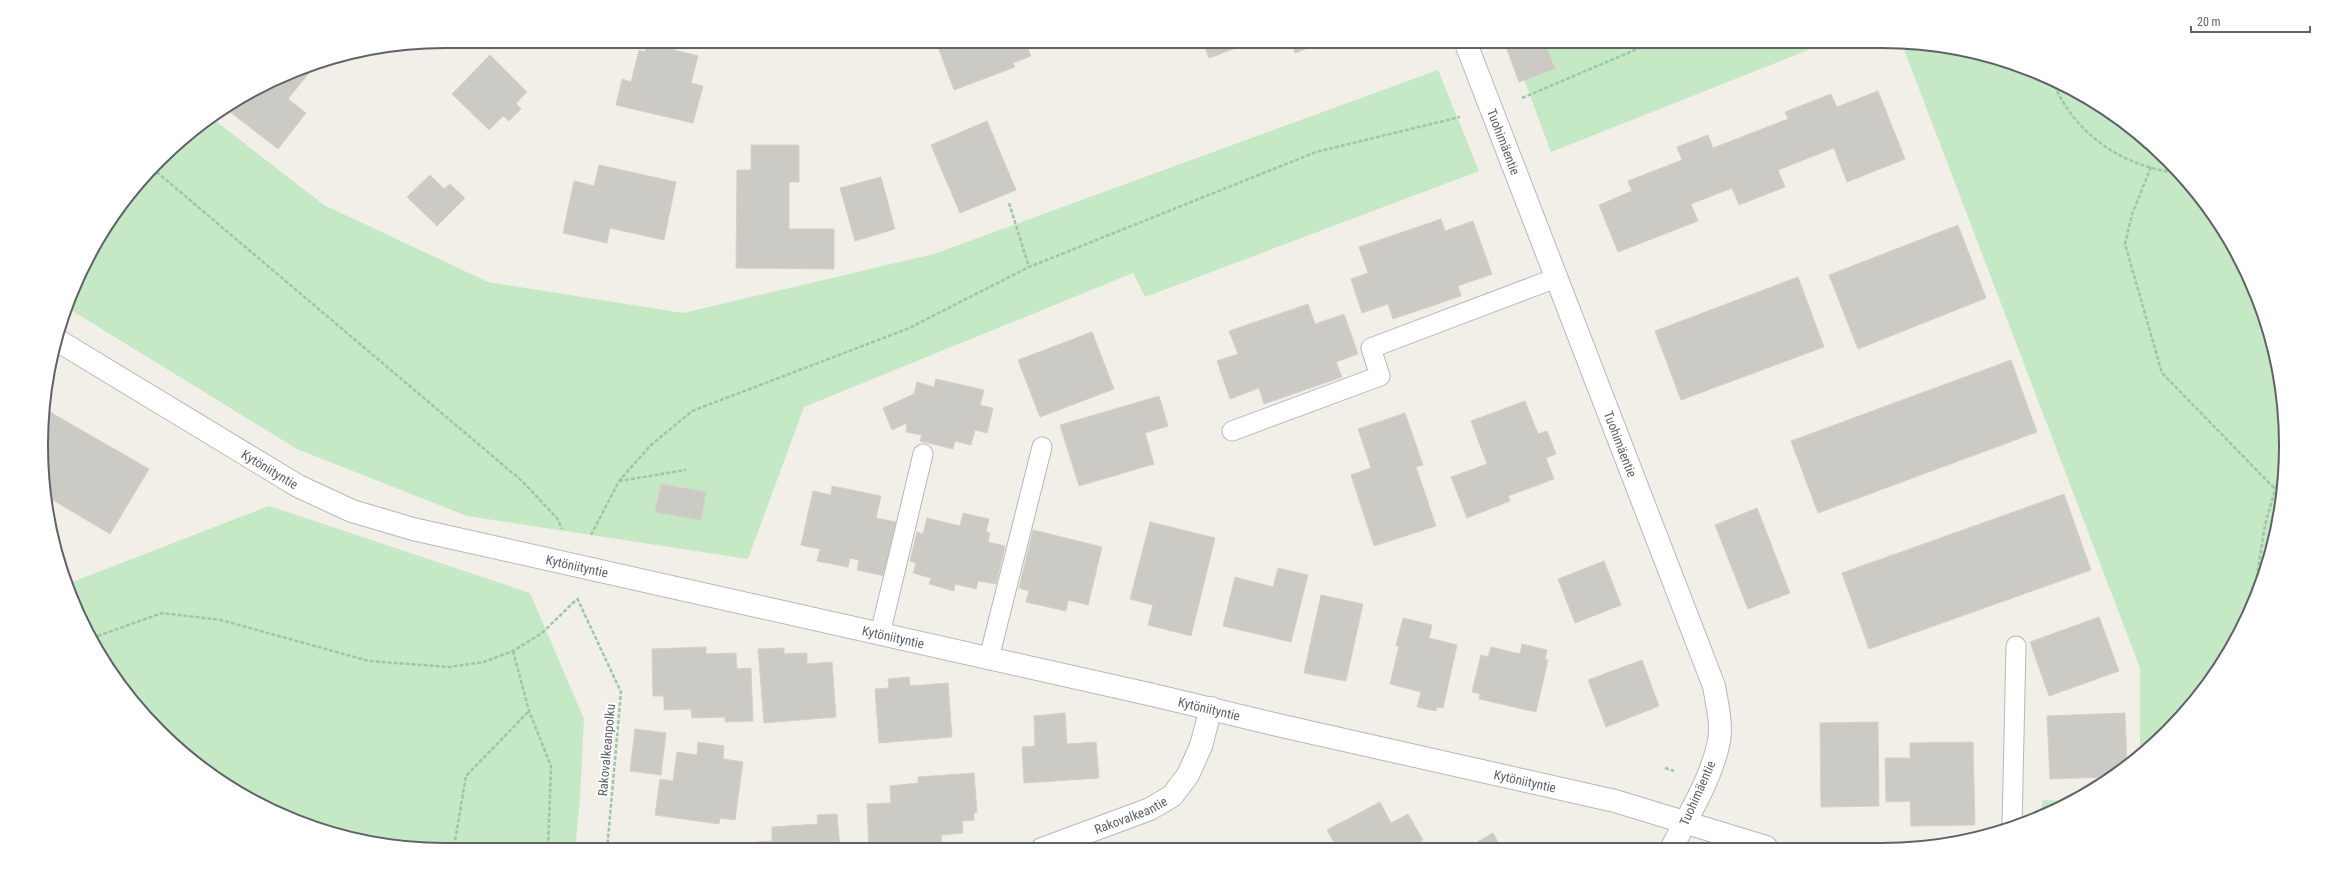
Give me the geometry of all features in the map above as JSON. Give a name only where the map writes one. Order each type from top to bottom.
[{"type":"street","name":"Tuohimäentie","points":[[1468,48],[1714,686],[1719,714],[1719,740],[1705,782],[1674,843]]},
{"type":"street","name":"Kytöniityntie","points":[[62,343],[298,486],[352,511],[413,529],[1211,708],[1282,726],[1615,801],[1753,843]]},
{"type":"street","name":"Rakovalkeantie","points":[[1058,843],[1150,809],[1172,796],[1188,775],[1201,746],[1211,708]]},
{"type":"lane","points":[[1232,431],[1380,376],[1371,348],[1556,278]]},
{"type":"lane","points":[[989,658],[1042,447]]},
{"type":"lane","points":[[880,634],[923,454]]},
{"type":"lane","points":[[2012,821],[2016,646]]},
{"type":"path","points":[[1492,110],[1639,48]]},
{"type":"path","points":[[2057,89],[2071,113],[2090,138],[2122,157],[2151,167],[2169,171]]},
{"type":"path","points":[[97,636],[162,613],[221,620],[369,661],[449,667],[484,662],[513,651],[542,633],[576,600],[585,568],[588,541],[619,482],[650,446],[692,410],[907,329],[1029,267],[1316,152],[1466,116]]},
{"type":"path","points":[[2151,167],[2132,214],[2125,244],[2162,373],[2275,489]]},
{"type":"path","points":[[157,172],[522,481],[557,518],[565,535]]},
{"type":"path","points":[[1009,203],[1029,267]]},
{"type":"path","points":[[619,482],[686,470]]},
{"type":"path","points":[[2257,576],[2265,525],[2277,480]]},
{"type":"path","name":"Rakovalkeanpolku","points":[[576,600],[621,692],[608,843]]},
{"type":"path","points":[[513,651],[529,711],[551,766],[548,843]]},
{"type":"path","points":[[455,843],[466,776],[529,711]]},
{"type":"green space","points":[[1512,48],[1813,48],[1551,152]]},
{"type":"green space","points":[[1904,49],[1933,51],[2009,69],[2034,78],[2057,89],[2102,115],[2144,147],[2163,164],[2180,183],[2197,204],[2226,247],[2249,293],[2258,318],[2271,368],[2276,394],[2279,446],[2276,497],[2258,573],[2249,598],[2238,621],[2212,666],[2180,708],[2163,727],[2140,747],[2140,668]]},
{"type":"green space","points":[[1438,70],[1479,171],[1145,297],[1133,273],[804,407],[748,559],[467,516],[297,449],[72,311],[78,293],[101,247],[130,204],[164,164],[216,121],[324,205],[488,282],[683,313],[934,254]]},
{"type":"green space","points":[[269,506],[530,593],[584,719],[580,798],[576,843],[446,843],[394,840],[318,822],[293,813],[270,802],[225,776],[204,761],[164,727],[130,687],[101,644],[78,598],[72,582]]},
{"type":"green space","points":[[2043,800],[2060,801],[2057,802],[2041,810]]},
{"type":"building","points":[[646,48],[667,48],[698,56],[691,83],[703,86],[693,123],[616,105],[622,79],[631,82],[639,50],[645,52]]},
{"type":"building","points":[[938,48],[1028,48],[1031,56],[1013,63],[1015,67],[954,90]]},
{"type":"building","points":[[1205,48],[1236,48],[1209,58]]},
{"type":"building","points":[[1293,48],[1308,48],[1295,53]]},
{"type":"building","points":[[1506,48],[1547,48],[1555,69],[1519,82]]},
{"type":"building","points":[[490,55],[527,92],[516,103],[521,109],[509,121],[503,116],[489,130],[452,94]]},
{"type":"building","points":[[310,72],[288,99],[306,113],[278,149],[230,112],[270,89]]},
{"type":"building","points":[[1878,91],[1905,159],[1847,182],[1834,148],[1778,170],[1785,187],[1739,205],[1732,188],[1691,204],[1698,221],[1618,252],[1599,205],[1632,191],[1628,181],[1682,160],[1677,147],[1708,135],[1713,148],[1788,119],[1785,112],[1831,94],[1837,107]]},
{"type":"building","points":[[987,121],[1016,190],[960,213],[931,145]]},
{"type":"building","points":[[751,145],[799,145],[799,182],[789,182],[789,229],[834,229],[834,269],[736,268],[737,170],[751,170]]},
{"type":"building","points":[[599,165],[676,182],[664,240],[610,228],[607,243],[563,233],[574,181],[594,186]]},
{"type":"building","points":[[430,175],[444,189],[450,184],[465,198],[437,226],[407,197]]},
{"type":"building","points":[[881,177],[895,229],[855,241],[840,188]]},
{"type":"building","points":[[1441,219],[1445,231],[1473,221],[1492,274],[1458,286],[1461,296],[1393,319],[1388,304],[1362,313],[1351,279],[1368,273],[1359,247]]},
{"type":"building","points":[[1958,225],[1986,298],[1858,349],[1829,275]]},
{"type":"building","points":[[1798,277],[1824,347],[1681,400],[1655,331]]},
{"type":"building","points":[[1308,304],[1315,324],[1344,314],[1358,354],[1336,362],[1342,377],[1264,404],[1259,388],[1230,399],[1217,361],[1238,354],[1229,331]]},
{"type":"building","points":[[1092,332],[1114,389],[1040,417],[1018,360]]},
{"type":"building","points":[[2011,360],[2037,432],[1818,513],[1791,441]]},
{"type":"building","points":[[936,379],[984,390],[980,405],[993,408],[987,433],[975,430],[971,445],[955,441],[953,449],[920,441],[922,435],[906,432],[907,423],[892,430],[883,408],[914,394],[917,382],[934,387]]},
{"type":"building","points":[[1159,396],[1168,426],[1145,433],[1154,464],[1079,486],[1060,425]]},
{"type":"building","points":[[1525,401],[1538,434],[1547,431],[1556,454],[1546,458],[1554,479],[1508,496],[1510,501],[1467,518],[1451,477],[1487,464],[1471,421]]},
{"type":"building","points":[[50,412],[149,469],[110,534],[51,499],[48,446]]},
{"type":"building","points":[[1405,413],[1423,465],[1416,467],[1436,526],[1374,546],[1351,475],[1371,468],[1358,429]]},
{"type":"building","points":[[661,484],[706,492],[701,520],[655,512]]},
{"type":"building","points":[[832,486],[881,496],[876,518],[896,522],[885,576],[857,570],[859,560],[850,558],[848,567],[817,561],[820,549],[801,545],[813,491],[831,495]]},
{"type":"building","points":[[2064,494],[2091,570],[1869,649],[1842,573]]},
{"type":"building","points":[[1757,508],[1790,593],[1748,609],[1715,525]]},
{"type":"building","points":[[963,513],[989,519],[986,532],[990,533],[988,542],[1005,546],[996,584],[978,581],[976,589],[955,584],[954,591],[929,584],[931,578],[913,573],[916,563],[910,561],[917,532],[923,534],[927,518],[960,526]]},
{"type":"building","points":[[1150,522],[1215,538],[1191,636],[1148,625],[1153,605],[1130,599]]},
{"type":"building","points":[[1033,530],[1102,547],[1088,605],[1068,600],[1066,611],[1026,602],[1029,591],[1019,588]]},
{"type":"building","points":[[1604,561],[1621,605],[1575,623],[1558,579]]},
{"type":"building","points":[[1278,568],[1308,575],[1291,642],[1223,626],[1235,577],[1273,587]]},
{"type":"building","points":[[1321,595],[1363,604],[1346,681],[1304,673]]},
{"type":"building","points":[[2099,617],[2119,671],[2049,696],[2030,642]]},
{"type":"building","points":[[1403,618],[1432,625],[1429,638],[1457,645],[1443,708],[1437,707],[1436,711],[1417,707],[1421,692],[1390,684],[1399,646],[1396,646]]},
{"type":"building","points":[[1522,644],[1547,650],[1545,659],[1548,660],[1536,712],[1479,699],[1480,694],[1472,692],[1481,655],[1488,657],[1491,647],[1520,654]]},
{"type":"building","points":[[706,647],[706,654],[736,653],[737,669],[751,668],[753,721],[725,722],[725,717],[692,718],[691,709],[664,710],[664,696],[653,696],[652,649]]},
{"type":"building","points":[[784,648],[784,654],[807,653],[807,664],[832,662],[836,717],[764,723],[758,649]]},
{"type":"building","points":[[1642,660],[1659,706],[1606,727],[1588,680]]},
{"type":"building","points":[[909,677],[910,686],[948,683],[952,737],[879,743],[875,689],[889,688],[888,679]]},
{"type":"building","points":[[1065,713],[1067,744],[1096,742],[1099,778],[1024,783],[1022,747],[1035,746],[1034,716]]},
{"type":"building","points":[[2125,713],[2127,758],[2100,777],[2050,779],[2047,716]]},
{"type":"building","points":[[1878,722],[1879,806],[1821,807],[1820,723]]},
{"type":"building","points":[[635,729],[666,733],[661,775],[630,771]]},
{"type":"building","points":[[698,742],[724,746],[723,759],[743,762],[735,820],[720,818],[719,824],[655,815],[660,779],[673,781],[677,752],[697,755]]},
{"type":"building","points":[[1973,742],[1975,825],[1911,826],[1910,801],[1886,802],[1885,758],[1910,758],[1910,743]]},
{"type":"building","points":[[974,773],[977,812],[974,813],[974,820],[962,821],[963,833],[941,835],[942,843],[869,843],[867,804],[891,803],[890,786],[918,783],[918,777]]},
{"type":"building","points":[[1380,802],[1391,823],[1408,814],[1423,840],[1418,843],[1334,843],[1327,830]]},
{"type":"building","points":[[837,814],[839,843],[756,843],[772,841],[772,827],[818,824],[817,815]]},
{"type":"building","points":[[1493,833],[1498,843],[1476,843]]}]
